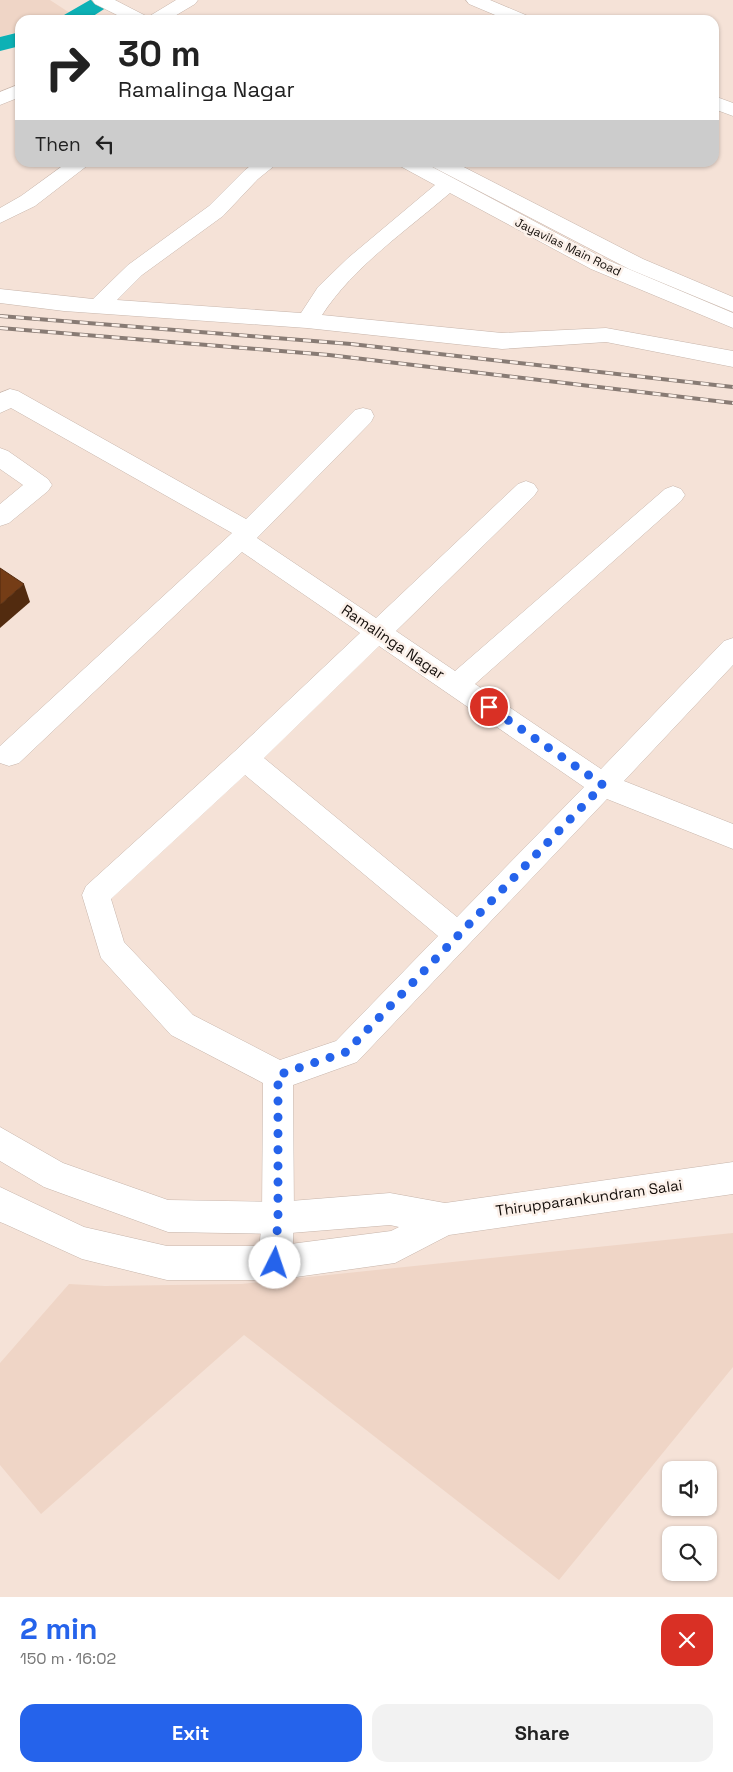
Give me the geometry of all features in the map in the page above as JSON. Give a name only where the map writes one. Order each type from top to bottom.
[{"type":"street","points":[[101,0],[130,15]]},
{"type":"street","points":[[164,15],[189,0]]},
{"type":"street","points":[[475,0],[510,15]]},
{"type":"street","points":[[0,100],[15,92]]},
{"type":"street","points":[[719,104],[733,110]]},
{"type":"street","points":[[0,216],[28,201],[75,167]]},
{"type":"street","points":[[99,306],[135,270],[216,211],[262,167]]},
{"type":"street","name":"Jayavilas Main Road","points":[[416,167],[598,264],[733,321]]},
{"type":"street","name":"Jayavilas Main Road","points":[[448,167],[636,264],[733,305]]},
{"type":"street","points":[[307,321],[326,292],[355,262],[448,185]]},
{"type":"street","points":[[0,296],[99,306],[307,321],[502,342],[606,335],[733,359]]},
{"type":"street","name":"Ramalinga Nagar","points":[[0,405],[10,397],[244,535],[377,631],[603,785],[733,837]]},
{"type":"street","points":[[9,755],[244,535],[363,416]]},
{"type":"street","points":[[0,457],[40,485],[0,517]]},
{"type":"street","points":[[526,490],[245,759],[96,895],[110,949],[182,1025],[278,1075],[346,1052],[733,648]]},
{"type":"street","points":[[456,685],[673,495]]},
{"type":"street","points":[[245,759],[458,935]]},
{"type":"street","points":[[275,1263],[278,1218],[278,1075]]},
{"type":"street","name":"Thirupparankundram Salai","points":[[0,1143],[54,1176],[168,1216],[278,1218],[390,1209],[445,1219],[733,1178]]},
{"type":"street","name":"Thirupparankundram Salai","points":[[0,1203],[16,1213],[82,1243],[167,1263],[275,1263],[395,1247],[445,1219]]},
{"type":"shaded area","points":[[0,0],[50,0],[73,15],[15,15],[15,32],[0,37]]},
{"type":"shaded area","points":[[733,1233],[733,1367],[559,1580],[244,1335],[41,1514],[0,1465],[0,1363],[69,1284],[105,1286],[241,1284]]},
{"type":"building","points":[[0,568],[24,584],[0,605]]},
{"type":"waterway","points":[[80,15],[105,0]]},
{"type":"waterway","points":[[0,44],[15,40]]},
{"type":"railway","points":[[0,316],[351,344],[733,387]]},
{"type":"railway","points":[[0,328],[329,355],[733,403]]},
{"type":"route","points":[[275,1263],[278,1218],[278,1075],[346,1052],[603,785],[489,707]]}]
